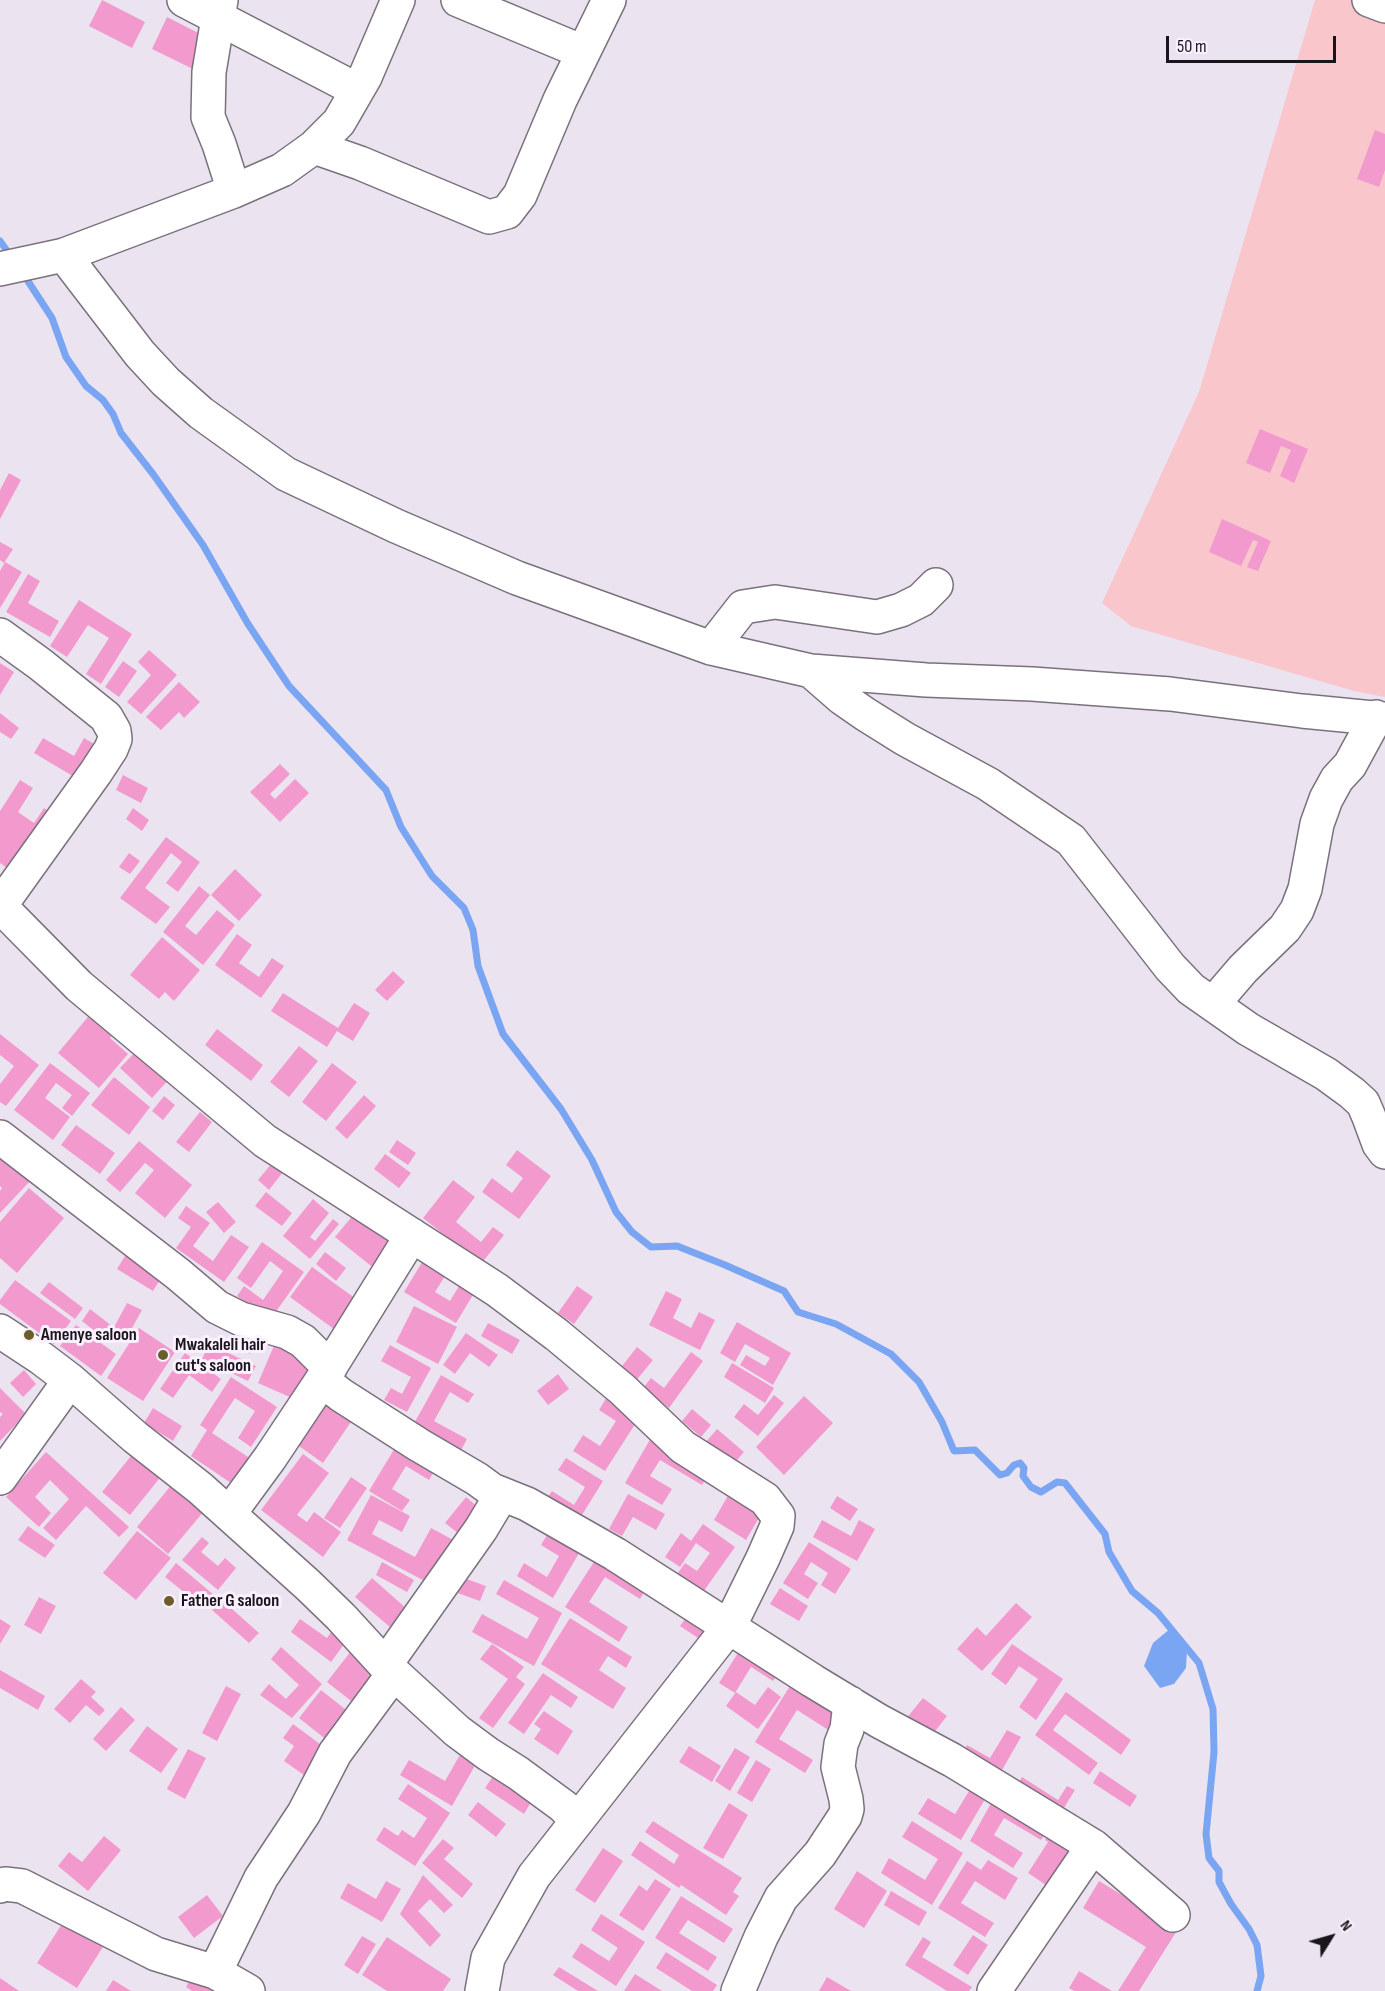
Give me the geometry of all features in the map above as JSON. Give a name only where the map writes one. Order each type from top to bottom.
[{"type":"street","points":[[184,0],[220,9],[357,90]]},
{"type":"street","points":[[0,269],[64,255],[234,191],[282,170],[314,147],[339,122],[365,77],[398,0]]},
{"type":"street","points":[[458,0],[583,52]]},
{"type":"street","points":[[314,147],[360,163],[489,217],[507,212],[520,195],[560,100],[609,0]]},
{"type":"street","points":[[1369,0],[1385,6]]},
{"type":"street","points":[[220,9],[209,72],[208,117],[234,191]]},
{"type":"street","points":[[64,255],[140,354],[166,382],[201,413],[286,474],[396,526],[518,578],[711,648],[811,671],[1170,694],[1302,711],[1380,718],[1326,799],[1317,824],[1305,889],[1298,910],[1285,928],[1243,969],[1213,1004]]},
{"type":"street","points":[[711,648],[743,607],[775,602],[878,617],[901,610],[921,600],[936,585]]},
{"type":"street","points":[[0,635],[106,717],[114,730],[115,739],[96,772],[0,906],[79,986],[265,1142],[497,1290],[557,1335],[622,1389],[683,1447],[756,1492],[778,1516],[777,1526],[729,1627],[534,1876],[488,1958],[482,1991]]},
{"type":"street","points":[[811,671],[842,698],[865,714],[905,739],[988,784],[1071,840],[1170,967],[1191,989],[1248,1029],[1326,1074],[1352,1093],[1363,1103],[1379,1144],[1385,1152]]},
{"type":"street","points":[[0,1137],[178,1274],[217,1307],[241,1319],[287,1332],[303,1341],[341,1395],[492,1490],[527,1504],[605,1548],[879,1721],[952,1760],[1093,1846],[1173,1915]]},
{"type":"street","points":[[229,1514],[270,1458],[326,1374],[412,1235]]},
{"type":"street","points":[[0,1331],[70,1380],[135,1437],[200,1488],[341,1617],[390,1669],[457,1731],[527,1779],[563,1806],[577,1820]]},
{"type":"street","points":[[0,1478],[70,1380]]},
{"type":"street","points":[[215,1972],[261,1878],[304,1813],[335,1753],[496,1504],[492,1490]]},
{"type":"street","points":[[738,1991],[781,1898],[820,1854],[845,1816],[846,1798],[838,1767],[842,1744],[848,1729],[850,1703]]},
{"type":"street","points":[[994,1991],[1093,1846]]},
{"type":"street","points":[[0,1886],[4,1884],[22,1886],[156,1954],[215,1972],[248,1991]]},
{"type":"shaded area","points":[[1315,0],[1385,0],[1385,697],[1354,691],[1131,626],[1102,603],[1199,392]]},
{"type":"water","points":[[1171,1628],[1187,1650],[1186,1668],[1174,1684],[1160,1688],[1144,1666],[1153,1643]]},
{"type":"building","points":[[102,0],[145,22],[132,48],[89,26]]},
{"type":"building","points":[[167,17],[212,40],[197,71],[152,49]]},
{"type":"building","points":[[1375,130],[1385,134],[1385,170],[1379,187],[1357,179]]},
{"type":"building","points":[[1260,429],[1308,449],[1294,483],[1280,476],[1291,450],[1281,446],[1270,473],[1246,463]]},
{"type":"building","points":[[9,473],[21,480],[0,519],[0,490]]},
{"type":"building","points":[[1222,519],[1271,541],[1258,571],[1247,567],[1258,542],[1253,540],[1241,566],[1209,552]]},
{"type":"building","points":[[0,542],[13,549],[4,563],[0,560]]},
{"type":"building","points":[[5,562],[22,572],[0,608],[0,571]]},
{"type":"building","points":[[28,574],[40,581],[28,603],[59,621],[50,637],[6,612]]},
{"type":"building","points":[[79,600],[132,634],[101,684],[86,674],[109,638],[88,625],[67,657],[50,646]]},
{"type":"building","points":[[149,650],[177,675],[141,714],[127,702],[151,675],[138,662]]},
{"type":"building","points":[[123,661],[137,671],[119,697],[105,687]]},
{"type":"building","points":[[0,663],[14,672],[0,695]]},
{"type":"building","points":[[179,682],[200,702],[184,718],[179,712],[161,730],[146,717]]},
{"type":"building","points":[[0,713],[19,728],[11,739],[0,732]]},
{"type":"building","points":[[43,738],[74,756],[84,738],[96,745],[76,778],[34,753]]},
{"type":"building","points":[[280,764],[290,774],[270,794],[275,799],[295,779],[309,793],[280,822],[250,792]]},
{"type":"building","points":[[123,775],[148,788],[141,803],[116,790]]},
{"type":"building","points":[[20,780],[33,788],[18,812],[34,823],[44,808],[56,816],[17,875],[0,863],[0,811]]},
{"type":"building","points":[[133,808],[149,820],[142,831],[126,819]]},
{"type":"building","points":[[166,837],[200,862],[178,892],[166,883],[182,862],[171,853],[145,888],[170,907],[156,924],[120,898]]},
{"type":"building","points":[[129,853],[140,861],[130,874],[119,867]]},
{"type":"building","points":[[235,869],[262,895],[239,921],[211,895]]},
{"type":"building","points":[[199,886],[210,895],[185,926],[196,935],[217,910],[235,925],[203,965],[163,932]]},
{"type":"building","points":[[237,934],[252,945],[239,963],[259,977],[272,958],[284,966],[261,998],[215,965]]},
{"type":"building","points":[[162,937],[200,970],[174,1001],[165,992],[159,999],[130,975]]},
{"type":"building","points":[[393,971],[405,982],[387,1001],[375,990]]},
{"type":"building","points":[[283,993],[338,1028],[354,1003],[370,1013],[353,1041],[337,1031],[327,1047],[271,1011]]},
{"type":"building","points":[[97,1006],[120,1026],[110,1038],[128,1054],[99,1088],[58,1053]]},
{"type":"building","points":[[217,1029],[263,1065],[251,1081],[205,1045]]},
{"type":"building","points":[[0,1034],[39,1065],[6,1106],[0,1102],[0,1084],[14,1066],[0,1055]]},
{"type":"building","points":[[299,1046],[318,1061],[289,1097],[270,1082]]},
{"type":"building","points":[[140,1047],[171,1077],[152,1098],[120,1068]]},
{"type":"building","points":[[50,1063],[90,1093],[72,1116],[62,1108],[72,1095],[56,1083],[45,1098],[70,1117],[53,1140],[14,1110]]},
{"type":"building","points":[[332,1063],[357,1082],[326,1121],[302,1102]]},
{"type":"building","points":[[114,1077],[150,1107],[129,1135],[91,1105]]},
{"type":"building","points":[[364,1095],[376,1106],[347,1139],[335,1128]]},
{"type":"building","points":[[164,1096],[175,1105],[163,1120],[152,1111]]},
{"type":"building","points":[[200,1112],[212,1122],[189,1152],[176,1142]]},
{"type":"building","points":[[76,1125],[115,1153],[100,1174],[61,1145]]},
{"type":"building","points":[[397,1140],[416,1153],[408,1165],[389,1152]]},
{"type":"building","points":[[139,1141],[192,1185],[165,1218],[135,1193],[154,1170],[145,1163],[120,1192],[106,1180]]},
{"type":"building","points":[[517,1150],[551,1176],[519,1219],[482,1192],[492,1178],[512,1193],[523,1178],[506,1165]]},
{"type":"building","points":[[0,1152],[31,1180],[0,1213],[2,1188],[0,1186]]},
{"type":"building","points":[[385,1154],[411,1173],[399,1188],[374,1169]]},
{"type":"building","points":[[272,1163],[283,1172],[269,1190],[258,1180]]},
{"type":"building","points":[[453,1180],[475,1197],[456,1222],[481,1242],[493,1227],[504,1235],[481,1264],[423,1218]]},
{"type":"building","points":[[29,1188],[64,1218],[17,1273],[0,1258],[0,1222]]},
{"type":"building","points":[[266,1192],[292,1213],[282,1226],[255,1206]]},
{"type":"building","points":[[313,1199],[329,1213],[310,1237],[315,1241],[333,1219],[339,1224],[310,1259],[283,1236]]},
{"type":"building","points":[[218,1202],[236,1222],[224,1233],[206,1212]]},
{"type":"building","points":[[186,1206],[210,1223],[193,1246],[213,1261],[231,1235],[249,1247],[224,1282],[176,1248],[191,1227],[178,1218]]},
{"type":"building","points":[[354,1214],[394,1246],[376,1270],[335,1237]]},
{"type":"building","points":[[262,1242],[304,1272],[270,1320],[237,1296],[244,1286],[263,1300],[283,1271],[270,1261],[251,1288],[237,1278]]},
{"type":"building","points":[[130,1248],[166,1270],[153,1291],[117,1269]]},
{"type":"building","points":[[325,1252],[346,1268],[336,1281],[316,1264]]},
{"type":"building","points":[[427,1254],[450,1268],[435,1292],[450,1301],[465,1276],[479,1285],[456,1323],[404,1292]]},
{"type":"building","points":[[312,1267],[363,1304],[342,1335],[290,1297]]},
{"type":"building","points":[[15,1280],[71,1321],[54,1344],[0,1304],[0,1300]]},
{"type":"building","points":[[49,1282],[83,1308],[75,1319],[40,1293]]},
{"type":"building","points":[[577,1286],[593,1297],[574,1324],[558,1313]]},
{"type":"building","points":[[666,1291],[682,1299],[673,1318],[691,1328],[699,1312],[715,1320],[700,1350],[649,1325]]},
{"type":"building","points":[[127,1303],[142,1310],[126,1339],[112,1331]]},
{"type":"building","points":[[414,1306],[457,1327],[438,1364],[396,1342]]},
{"type":"building","points":[[90,1309],[112,1326],[102,1337],[82,1321]]},
{"type":"building","points":[[737,1322],[791,1353],[773,1385],[740,1365],[746,1355],[765,1366],[770,1358],[745,1344],[735,1362],[720,1353]]},
{"type":"building","points":[[488,1323],[520,1340],[512,1354],[481,1336]]},
{"type":"building","points":[[76,1325],[116,1354],[101,1376],[60,1346]]},
{"type":"building","points":[[249,1326],[263,1339],[250,1354],[235,1342]]},
{"type":"building","points":[[139,1328],[175,1352],[143,1401],[107,1378]]},
{"type":"building","points":[[466,1333],[498,1355],[489,1367],[470,1353],[455,1374],[443,1365]]},
{"type":"building","points":[[276,1341],[319,1360],[301,1402],[258,1383]]},
{"type":"building","points":[[209,1344],[256,1366],[248,1381],[202,1359]]},
{"type":"building","points":[[390,1345],[431,1368],[407,1412],[384,1400],[391,1388],[402,1394],[411,1377],[381,1361]]},
{"type":"building","points":[[637,1347],[653,1360],[635,1382],[619,1370]]},
{"type":"building","points":[[691,1352],[703,1361],[669,1408],[643,1388],[651,1378],[664,1388]]},
{"type":"building","points":[[185,1353],[221,1379],[212,1392],[189,1375],[173,1398],[160,1389]]},
{"type":"building","points":[[732,1363],[774,1388],[765,1403],[724,1377]]},
{"type":"building","points":[[24,1370],[36,1384],[23,1397],[10,1383]]},
{"type":"building","points":[[558,1374],[569,1389],[548,1405],[537,1391]]},
{"type":"building","points":[[441,1375],[474,1394],[468,1403],[450,1392],[434,1421],[467,1439],[459,1454],[412,1427]]},
{"type":"building","points":[[231,1377],[277,1407],[251,1447],[238,1438],[255,1411],[235,1398],[212,1433],[251,1459],[234,1485],[191,1456],[207,1430],[200,1425]]},
{"type":"building","points":[[0,1388],[26,1414],[0,1441],[0,1417],[3,1414],[0,1412]]},
{"type":"building","points":[[330,1394],[357,1413],[323,1463],[296,1444]]},
{"type":"building","points":[[608,1395],[641,1415],[605,1471],[573,1451],[583,1435],[600,1446],[616,1421],[599,1410]]},
{"type":"building","points":[[774,1395],[784,1403],[758,1436],[734,1417],[744,1404],[758,1415]]},
{"type":"building","points":[[804,1396],[833,1423],[784,1475],[756,1447]]},
{"type":"building","points":[[153,1408],[182,1426],[173,1441],[144,1423]]},
{"type":"building","points":[[692,1409],[711,1425],[701,1437],[682,1421]]},
{"type":"building","points":[[717,1429],[744,1452],[732,1466],[705,1443]]},
{"type":"building","points":[[652,1436],[710,1470],[702,1485],[660,1460],[650,1476],[672,1489],[662,1505],[625,1483]]},
{"type":"building","points":[[399,1441],[438,1465],[429,1480],[406,1466],[392,1489],[410,1500],[402,1511],[369,1491]]},
{"type":"building","points":[[135,1451],[163,1474],[130,1515],[102,1492]]},
{"type":"building","points":[[46,1452],[129,1527],[119,1537],[86,1506],[56,1540],[43,1528],[69,1499],[50,1480],[35,1497],[51,1513],[39,1527],[6,1497]]},
{"type":"building","points":[[303,1454],[329,1473],[297,1515],[307,1522],[314,1512],[341,1532],[323,1557],[261,1510]]},
{"type":"building","points":[[566,1458],[603,1481],[577,1523],[544,1502],[552,1491],[574,1505],[585,1487],[558,1470]]},
{"type":"building","points":[[351,1477],[367,1488],[340,1528],[324,1518]]},
{"type":"building","points":[[173,1483],[205,1510],[168,1554],[137,1527]]},
{"type":"building","points":[[730,1492],[763,1511],[746,1540],[714,1520]]},
{"type":"building","points":[[628,1494],[665,1514],[656,1530],[633,1517],[622,1536],[609,1529]]},
{"type":"building","points":[[371,1495],[410,1516],[402,1532],[379,1520],[372,1534],[415,1557],[431,1528],[457,1542],[434,1586],[347,1540]]},
{"type":"building","points":[[837,1496],[858,1509],[850,1521],[830,1508]]},
{"type":"building","points":[[466,1497],[479,1508],[459,1534],[445,1523]]},
{"type":"building","points":[[822,1520],[851,1536],[859,1520],[875,1529],[857,1561],[813,1537]]},
{"type":"building","points":[[703,1524],[735,1547],[701,1595],[675,1577],[685,1563],[697,1571],[710,1553],[696,1543],[680,1567],[665,1557],[681,1533],[691,1541]]},
{"type":"building","points":[[28,1526],[55,1545],[45,1558],[18,1540]]},
{"type":"building","points":[[137,1531],[171,1558],[136,1600],[103,1573]]},
{"type":"building","points":[[547,1535],[579,1553],[553,1598],[517,1576],[524,1563],[547,1577],[559,1556],[541,1545]]},
{"type":"building","points":[[202,1537],[209,1543],[201,1552],[218,1566],[225,1558],[236,1568],[218,1590],[182,1560]]},
{"type":"building","points":[[809,1542],[851,1569],[835,1594],[821,1585],[828,1573],[811,1562],[804,1574],[818,1583],[808,1599],[783,1583]]},
{"type":"building","points":[[599,1554],[648,1585],[640,1599],[605,1577],[589,1602],[628,1627],[619,1642],[565,1607]]},
{"type":"building","points":[[382,1562],[414,1580],[407,1592],[376,1575]]},
{"type":"building","points":[[176,1563],[214,1595],[204,1608],[165,1577]]},
{"type":"building","points":[[458,1576],[486,1586],[480,1601],[452,1591]]},
{"type":"building","points":[[372,1578],[407,1609],[391,1628],[355,1597]]},
{"type":"building","points":[[504,1580],[562,1613],[534,1666],[472,1632],[482,1614],[527,1639],[539,1618],[496,1594]]},
{"type":"building","points":[[780,1588],[808,1606],[799,1621],[770,1604]]},
{"type":"building","points":[[39,1597],[56,1606],[41,1634],[24,1625]]},
{"type":"building","points":[[222,1600],[259,1633],[249,1643],[212,1610]]},
{"type":"building","points":[[1016,1603],[1032,1617],[982,1671],[957,1649],[977,1627],[986,1636]]},
{"type":"building","points":[[690,1612],[717,1630],[707,1644],[680,1626]]},
{"type":"building","points":[[570,1618],[632,1657],[626,1668],[608,1656],[599,1670],[626,1688],[613,1709],[541,1664]]},
{"type":"building","points":[[0,1619],[11,1626],[0,1644]]},
{"type":"building","points":[[300,1619],[327,1638],[336,1625],[350,1636],[331,1662],[291,1632]]},
{"type":"building","points":[[358,1642],[378,1674],[355,1704],[327,1682]]},
{"type":"building","points":[[492,1644],[524,1667],[516,1677],[525,1684],[493,1728],[479,1718],[508,1679],[480,1659]]},
{"type":"building","points":[[1012,1644],[1063,1679],[1036,1720],[1019,1707],[1038,1679],[1019,1666],[1006,1685],[991,1674]]},
{"type":"building","points":[[743,1645],[781,1669],[773,1681],[751,1667],[735,1693],[719,1683]]},
{"type":"building","points":[[281,1647],[322,1684],[292,1718],[260,1695],[269,1684],[286,1699],[299,1685],[271,1659]]},
{"type":"building","points":[[0,1670],[45,1696],[38,1710],[0,1688]]},
{"type":"building","points":[[543,1673],[578,1697],[571,1708],[551,1695],[524,1734],[508,1723]]},
{"type":"building","points":[[81,1679],[96,1692],[91,1697],[105,1710],[99,1716],[86,1705],[70,1723],[54,1709]]},
{"type":"building","points":[[226,1686],[241,1694],[217,1741],[202,1733]]},
{"type":"building","points":[[790,1686],[842,1719],[833,1733],[797,1710],[779,1739],[813,1760],[805,1773],[755,1742]]},
{"type":"building","points":[[768,1687],[781,1697],[758,1729],[726,1706],[736,1692],[755,1705]]},
{"type":"building","points":[[321,1690],[350,1713],[328,1741],[299,1718]]},
{"type":"building","points":[[1066,1692],[1131,1740],[1121,1755],[1065,1714],[1053,1730],[1098,1763],[1089,1775],[1035,1735]]},
{"type":"building","points":[[923,1698],[947,1716],[929,1739],[905,1720]]},
{"type":"building","points":[[121,1707],[135,1720],[106,1751],[93,1739]]},
{"type":"building","points":[[544,1711],[573,1731],[558,1755],[534,1739],[541,1729],[534,1724]]},
{"type":"building","points":[[293,1724],[324,1747],[304,1775],[284,1761],[294,1746],[283,1738]]},
{"type":"building","points":[[147,1726],[178,1749],[161,1773],[129,1751]]},
{"type":"building","points":[[1007,1730],[1021,1737],[998,1777],[961,1756],[967,1745],[990,1758]]},
{"type":"building","points":[[689,1746],[721,1766],[712,1782],[679,1762]]},
{"type":"building","points":[[735,1748],[750,1757],[730,1791],[715,1781]]},
{"type":"building","points":[[188,1749],[206,1758],[185,1799],[167,1789]]},
{"type":"building","points":[[461,1753],[477,1762],[452,1806],[400,1775],[409,1760],[445,1781]]},
{"type":"building","points":[[756,1760],[771,1769],[752,1802],[737,1793]]},
{"type":"building","points":[[958,1769],[991,1789],[961,1840],[918,1814],[928,1798],[955,1814],[969,1791],[952,1780]]},
{"type":"building","points":[[1100,1771],[1137,1796],[1130,1807],[1093,1783]]},
{"type":"building","points":[[496,1772],[534,1797],[524,1814],[485,1788]]},
{"type":"building","points":[[1022,1777],[1058,1800],[1067,1786],[1075,1790],[1057,1819],[1013,1791]]},
{"type":"building","points":[[408,1784],[450,1813],[415,1866],[376,1840],[384,1827],[398,1836],[402,1830],[414,1838],[427,1818],[398,1799]]},
{"type":"building","points":[[995,1796],[1049,1827],[1041,1840],[1004,1818],[994,1835],[1023,1853],[1013,1868],[970,1841]]},
{"type":"building","points":[[478,1802],[506,1824],[496,1837],[468,1815]]},
{"type":"building","points":[[729,1803],[748,1815],[723,1859],[703,1848]]},
{"type":"building","points":[[653,1821],[742,1878],[733,1892],[739,1896],[726,1915],[681,1885],[679,1888],[631,1855],[640,1841],[674,1864],[679,1855],[645,1832]]},
{"type":"building","points":[[912,1821],[963,1853],[932,1905],[881,1873],[889,1858],[925,1880],[938,1859],[902,1837]]},
{"type":"building","points":[[1052,1829],[1082,1849],[1055,1891],[1028,1873],[1048,1842],[1045,1840]]},
{"type":"building","points":[[104,1836],[121,1850],[88,1891],[58,1866],[69,1852],[82,1862]]},
{"type":"building","points":[[443,1839],[454,1848],[444,1859],[473,1884],[462,1898],[422,1863]]},
{"type":"building","points":[[603,1848],[623,1861],[595,1903],[575,1890]]},
{"type":"building","points":[[988,1860],[1018,1878],[1005,1900],[975,1881],[961,1903],[994,1923],[985,1937],[938,1908],[967,1861],[981,1870]]},
{"type":"building","points":[[857,1871],[887,1891],[864,1928],[834,1909]]},
{"type":"building","points":[[423,1875],[453,1905],[444,1913],[430,1899],[418,1911],[441,1935],[430,1947],[400,1914]]},
{"type":"building","points":[[655,1879],[671,1889],[643,1931],[619,1915],[639,1885],[647,1891]]},
{"type":"building","points":[[386,1881],[401,1889],[382,1922],[340,1898],[348,1883],[376,1899]]},
{"type":"building","points":[[1099,1881],[1178,1929],[1139,1991],[1118,1991],[1146,1947],[1083,1908]]},
{"type":"building","points":[[891,1891],[927,1912],[919,1926],[884,1905]]},
{"type":"building","points":[[207,1895],[223,1916],[194,1938],[178,1917]]},
{"type":"building","points":[[681,1896],[733,1929],[724,1943],[688,1920],[679,1933],[717,1957],[708,1971],[655,1938]]},
{"type":"building","points":[[601,1914],[645,1942],[616,1986],[572,1957],[581,1943],[609,1961],[618,1948],[591,1930]]},
{"type":"building","points":[[67,1916],[106,1942],[77,1988],[37,1963]]},
{"type":"building","points":[[973,1935],[988,1945],[968,1975],[953,1965]]},
{"type":"building","points":[[362,1936],[376,1944],[358,1974],[344,1965]]},
{"type":"building","points":[[387,1937],[451,1979],[443,1991],[387,1991],[362,1975]]},
{"type":"building","points":[[923,1937],[931,1942],[922,1957],[972,1987],[969,1991],[947,1991],[905,1965]]},
{"type":"building","points":[[666,1952],[717,1985],[713,1991],[692,1991],[656,1968]]},
{"type":"building","points":[[559,1967],[598,1991],[578,1991],[553,1975]]},
{"type":"building","points":[[1079,1971],[1112,1991],[1074,1991],[1069,1988]]},
{"type":"building","points":[[194,1973],[221,1991],[192,1991],[186,1987]]},
{"type":"building","points":[[635,1974],[662,1991],[624,1991]]},
{"type":"building","points":[[827,1977],[851,1991],[819,1991]]},
{"type":"building","points":[[0,1978],[19,1991],[0,1991]]},
{"type":"building","points":[[113,1980],[131,1991],[106,1991]]},
{"type":"waterway","points":[[0,241],[12,258]]},
{"type":"waterway","points":[[22,272],[52,318],[66,357],[86,386],[103,400],[113,414],[121,433],[203,545],[248,624],[289,686],[386,790],[401,827],[432,876],[464,908],[473,930],[478,966],[503,1034],[561,1109],[592,1160],[616,1212],[632,1232],[651,1247],[677,1246],[784,1291],[798,1312],[836,1324],[891,1354],[919,1382],[942,1422],[954,1451],[975,1450],[1000,1475],[1007,1473],[1014,1465],[1020,1463],[1024,1468],[1023,1476],[1031,1487],[1041,1492],[1057,1482],[1065,1483],[1105,1534],[1109,1552],[1132,1591],[1158,1613],[1199,1663],[1213,1709],[1214,1752],[1206,1834],[1209,1858],[1219,1871],[1219,1882],[1231,1904],[1249,1929],[1257,1945],[1261,1976],[1257,1991]]},
{"type":"place","name":"Amenye saloon","points":[[29,1335]]},
{"type":"place","name":"Mwakaleli hair cut's saloon","points":[[163,1355]]},
{"type":"place","name":"Father G saloon","points":[[169,1601]]}]
